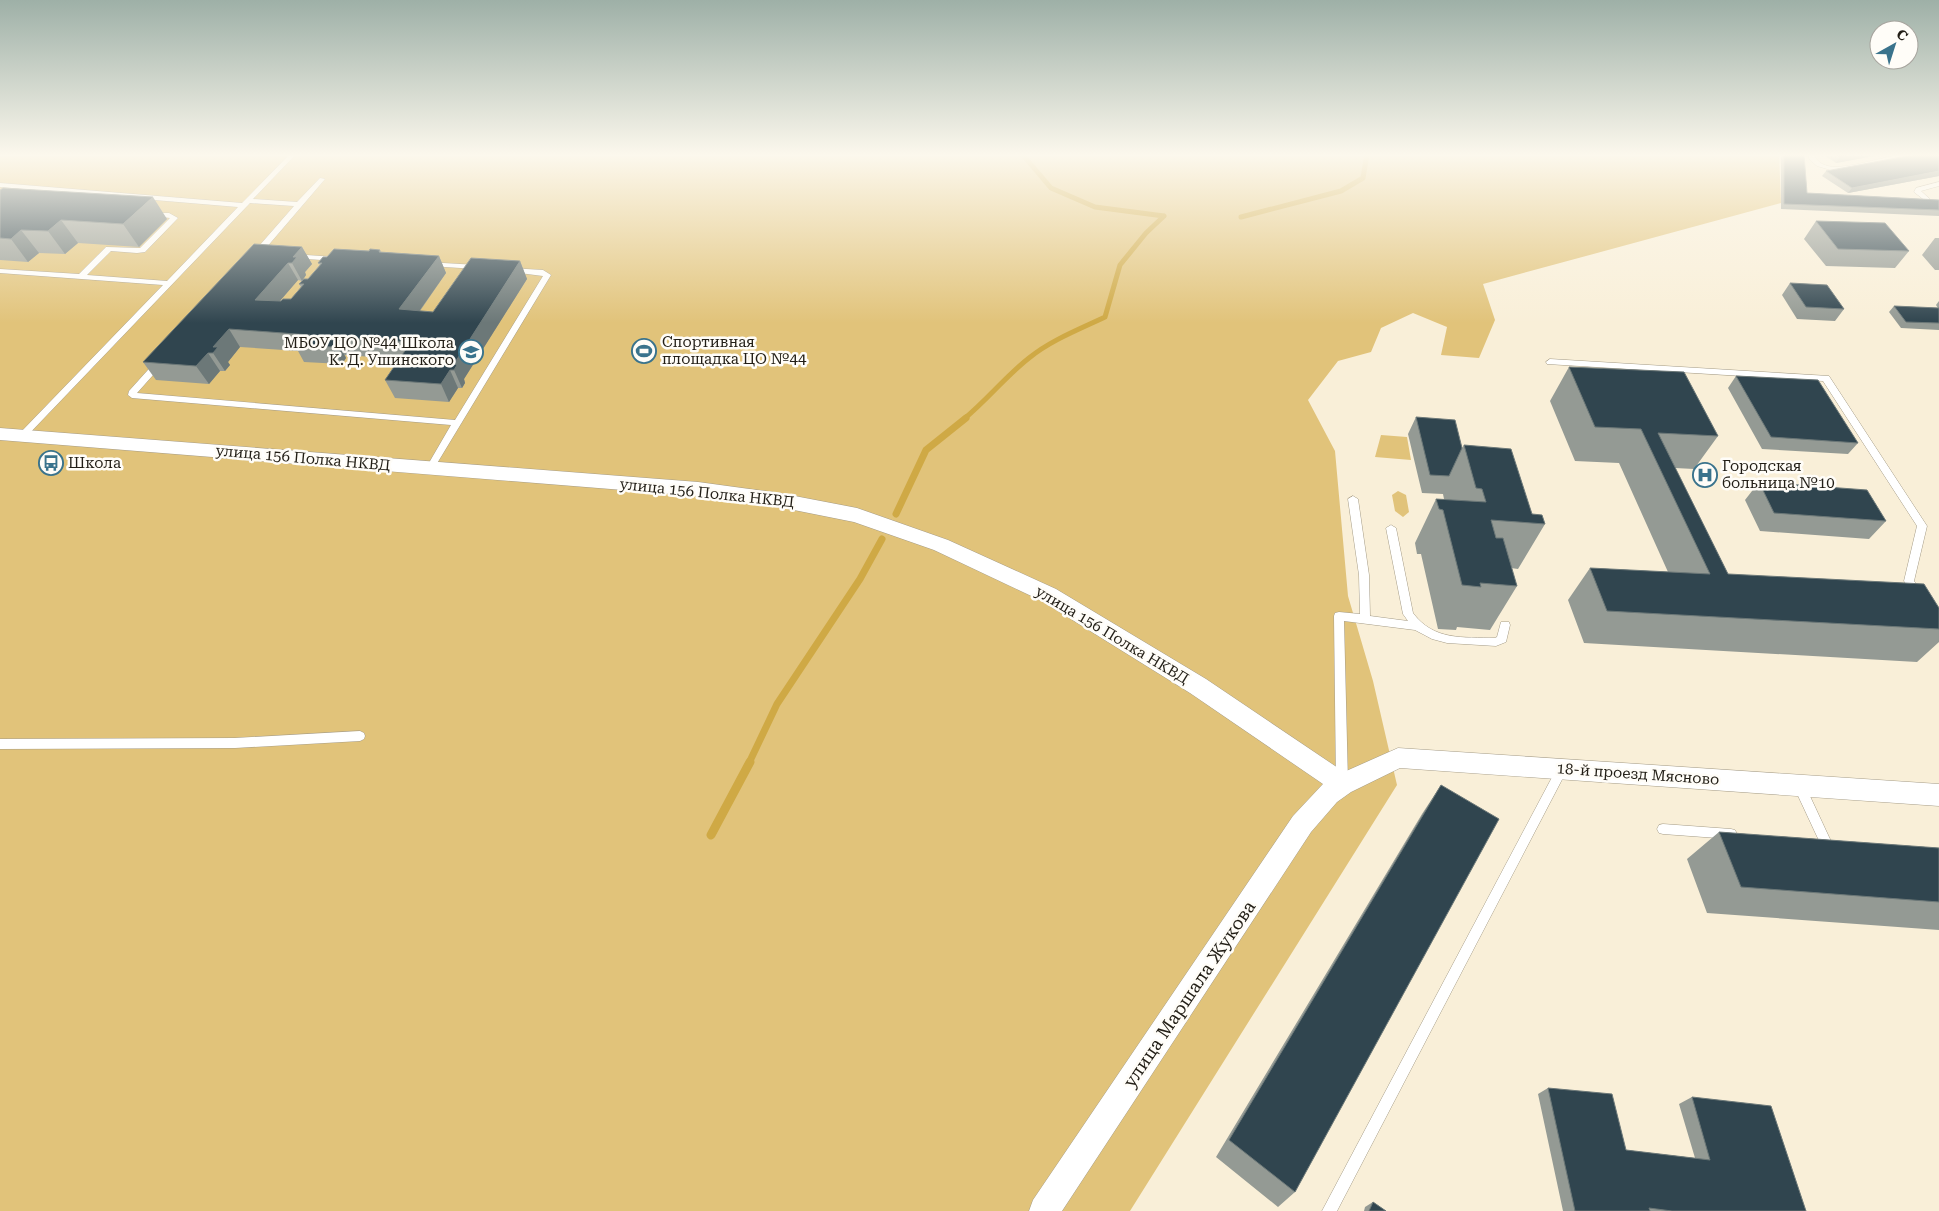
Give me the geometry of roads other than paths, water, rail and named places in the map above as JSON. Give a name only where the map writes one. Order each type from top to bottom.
[{"type":"street","name":"улица 156 Полка НКВД","points":[[0,434],[698,489],[779,500],[857,515],[941,545],[1049,595],[1198,686],[1342,784]]},
{"type":"street","name":"18-й проезд Мясново","points":[[1342,784],[1398,758],[1939,795]]},
{"type":"street","name":"улица Маршала Жукова","points":[[1044,1211],[1302,824],[1328,794],[1342,784]]},
{"type":"lane","points":[[22,436],[239,211]]},
{"type":"lane","points":[[250,261],[293,211]]},
{"type":"lane","points":[[82,276],[109,249],[142,250],[174,218],[170,215],[140,213]]},
{"type":"lane","points":[[256,254],[266,254]]},
{"type":"lane","points":[[285,256],[344,259]]},
{"type":"lane","points":[[421,264],[487,268]]},
{"type":"lane","points":[[430,468],[547,275],[543,272],[506,270]]},
{"type":"lane","points":[[0,271],[168,283]]},
{"type":"lane","points":[[166,354],[132,392],[132,395],[457,423]]},
{"type":"lane","points":[[1550,362],[1826,378],[1922,526],[1909,581],[1924,605]]},
{"type":"lane","points":[[1353,498],[1364,575],[1365,619]]},
{"type":"lane","points":[[1391,528],[1408,614],[1415,626]]},
{"type":"lane","points":[[1342,784],[1339,616],[1415,626],[1430,635],[1446,639],[1496,642],[1502,639],[1505,625]]},
{"type":"lane","points":[[0,744],[234,743],[360,736]]},
{"type":"lane","points":[[1329,1211],[1562,769]]},
{"type":"lane","points":[[1799,785],[1825,841]]},
{"type":"lane","points":[[1663,829],[1739,834]]},
{"type":"waterway","points":[[964,419],[1012,372],[1038,352],[1066,335],[1105,317],[1120,265],[1146,233],[1164,216],[1122,211]]},
{"type":"waterway","points":[[1241,217],[1266,211]]},
{"type":"waterway","points":[[896,514],[926,450],[966,418]]},
{"type":"waterway","points":[[749,763],[777,704],[860,579],[882,539]]},
{"type":"waterway","points":[[711,835],[750,762]]},
{"type":"place","name":"Спортивная площадка ЦО №44","points":[[644,351]]},
{"type":"place","name":"МБОУ ЦО №44 Школа К. Д. Ушинского","points":[[471,352]]},
{"type":"place","name":"Школа","points":[[51,463]]},
{"type":"place","name":"Городская больница №10","points":[[1705,475]]}]
